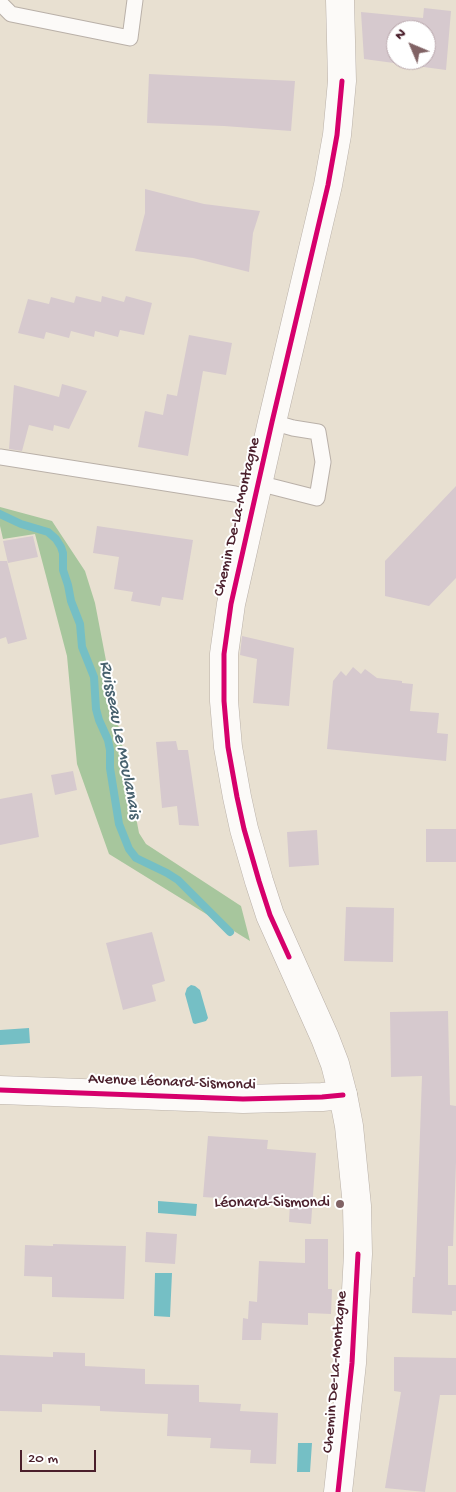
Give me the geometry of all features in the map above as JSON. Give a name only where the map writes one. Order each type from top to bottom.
[{"type":"street","name":"Chemin De-La-Montagne","points":[[338,1492],[352,1363],[358,1254],[357,1206],[349,1126],[335,1064],[270,915],[240,813],[228,747],[224,701],[224,654],[231,604],[328,185],[337,135],[342,81],[340,0]]},
{"type":"street","name":"Avenue Léonard-Sismondi","points":[[0,1090],[243,1099],[343,1095]]},
{"type":"lane","points":[[0,3],[10,14],[130,38],[135,0]]},
{"type":"lane","points":[[0,457],[235,494],[257,491],[317,498],[323,462],[318,432],[272,422]]},
{"type":"green space","points":[[0,507],[52,521],[85,571],[95,603],[139,833],[146,844],[241,906],[250,941],[109,854],[77,764],[67,656],[35,534],[3,539],[0,526]]},
{"type":"water","points":[[191,985],[200,990],[208,1018],[206,1021],[195,1024],[193,1023],[185,994],[187,988]]},
{"type":"water","points":[[29,1028],[30,1043],[0,1045],[0,1030]]},
{"type":"water","points":[[158,1201],[197,1204],[196,1216],[158,1213]]},
{"type":"water","points":[[155,1273],[172,1273],[170,1317],[154,1316]]},
{"type":"water","points":[[298,1443],[312,1443],[310,1472],[297,1472]]},
{"type":"building","points":[[424,8],[451,11],[446,70],[436,69],[436,20],[386,20],[386,62],[364,59],[361,12],[423,18]]},
{"type":"building","points":[[149,74],[295,81],[291,131],[147,123]]},
{"type":"building","points":[[145,189],[204,204],[260,211],[253,233],[249,272],[193,258],[135,251],[145,213]]},
{"type":"building","points":[[76,296],[101,302],[102,296],[124,302],[126,296],[152,303],[144,335],[120,330],[118,337],[95,331],[94,337],[71,331],[69,338],[46,332],[44,339],[18,333],[28,299],[49,304],[51,297],[74,303]]},
{"type":"building","points":[[189,335],[232,343],[226,375],[203,371],[188,456],[138,447],[145,411],[163,415],[167,394],[177,396]]},
{"type":"building","points":[[62,384],[87,391],[69,429],[54,425],[53,431],[29,425],[22,451],[9,449],[14,385],[59,397]]},
{"type":"building","points":[[456,486],[456,578],[429,606],[385,596],[385,561]]},
{"type":"building","points":[[97,526],[193,540],[183,600],[162,597],[160,606],[131,601],[133,592],[114,589],[119,557],[93,553]]},
{"type":"building","points":[[33,536],[38,557],[8,563],[3,541]]},
{"type":"building","points":[[0,561],[7,561],[27,639],[8,644],[6,637],[0,639]]},
{"type":"building","points":[[242,636],[294,648],[289,706],[253,703],[257,659],[240,655]]},
{"type":"building","points":[[353,667],[361,674],[365,669],[377,678],[413,684],[410,711],[439,713],[437,733],[448,734],[446,761],[327,749],[333,681],[341,671],[346,676]]},
{"type":"building","points":[[176,741],[178,750],[188,750],[199,826],[179,825],[177,806],[162,808],[156,742]]},
{"type":"building","points":[[73,771],[77,790],[55,795],[51,775]]},
{"type":"building","points":[[32,793],[39,837],[0,845],[0,799]]},
{"type":"building","points":[[426,829],[456,829],[456,862],[426,862]]},
{"type":"building","points":[[317,830],[319,865],[289,867],[287,832]]},
{"type":"building","points":[[346,907],[394,908],[393,962],[344,961]]},
{"type":"building","points":[[152,932],[165,981],[152,985],[156,1001],[123,1010],[106,943]]},
{"type":"building","points":[[448,1011],[450,1105],[456,1106],[456,1162],[453,1246],[448,1246],[448,1285],[456,1285],[456,1311],[452,1311],[452,1315],[412,1313],[422,1076],[391,1077],[390,1012]]},
{"type":"building","points":[[208,1136],[268,1140],[267,1149],[316,1153],[311,1224],[289,1222],[290,1203],[203,1197]]},
{"type":"building","points":[[146,1232],[177,1234],[175,1264],[145,1262]]},
{"type":"building","points":[[305,1239],[328,1239],[328,1289],[332,1289],[331,1314],[308,1313],[308,1325],[262,1323],[261,1340],[242,1340],[243,1318],[248,1319],[249,1301],[257,1302],[259,1261],[305,1263]]},
{"type":"building","points":[[53,1244],[126,1246],[124,1299],[52,1297],[52,1277],[24,1276],[25,1245],[53,1246]]},
{"type":"building","points":[[53,1352],[85,1353],[85,1366],[145,1369],[145,1384],[199,1385],[199,1402],[241,1404],[240,1411],[278,1413],[276,1464],[250,1463],[251,1450],[210,1448],[211,1438],[167,1436],[168,1414],[100,1411],[100,1406],[42,1404],[42,1412],[0,1411],[0,1355],[53,1357]]},
{"type":"building","points":[[394,1357],[456,1358],[456,1395],[440,1395],[425,1492],[385,1488],[401,1392],[394,1391]]},
{"type":"waterway","name":"Ruisseau Le Moulanais","points":[[0,514],[21,524],[48,532],[61,547],[63,570],[71,601],[80,624],[82,647],[94,677],[96,709],[108,740],[110,768],[119,824],[129,849],[136,858],[178,880],[230,932]]},
{"type":"cycle path","points":[[289,957],[270,915],[244,829],[237,797],[228,747],[224,701],[224,654],[231,604],[328,185],[337,135],[342,81]]},
{"type":"cycle path","points":[[0,1090],[243,1099],[343,1095]]},
{"type":"cycle path","points":[[338,1492],[352,1363],[358,1254]]},
{"type":"place","name":"Léonard-Sismondi","points":[[340,1204]]}]
